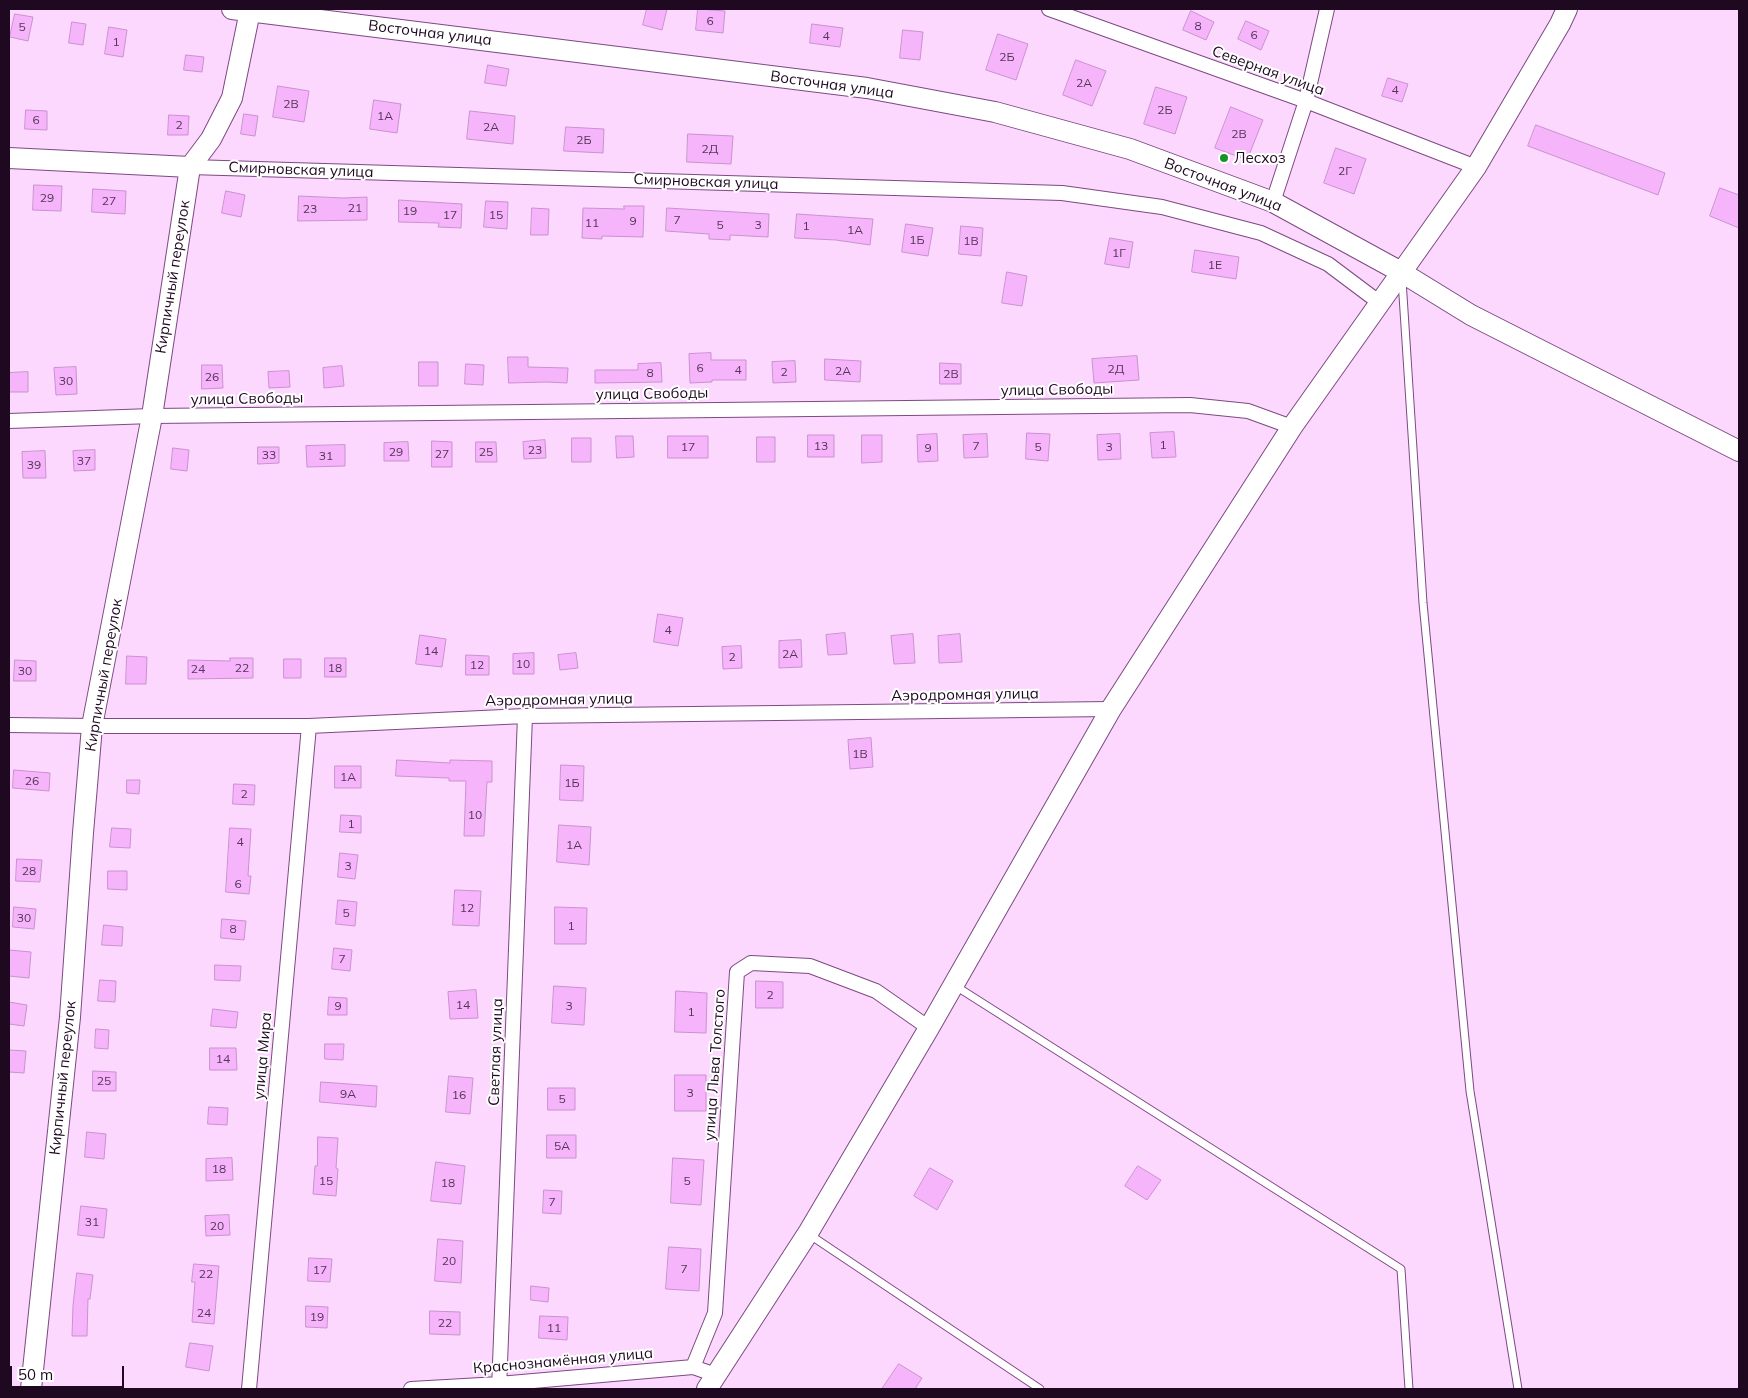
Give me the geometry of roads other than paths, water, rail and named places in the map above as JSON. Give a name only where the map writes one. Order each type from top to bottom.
[{"type":"street","name":"Кирпичный переулок","points":[[31,1389],[70,1017],[82,833],[92,726],[152,416],[190,167],[212,139],[232,98],[244,9]]},
{"type":"street","name":"Восточная улица","points":[[244,9],[867,88],[995,112],[1130,149],[1273,202],[1401,272],[1471,315],[1739,450]]},
{"type":"street","name":"Северная улица","points":[[1049,9],[1306,102],[1476,167]]},
{"type":"street","points":[[1273,202],[1306,102],[1327,9]]},
{"type":"street","points":[[711,1382],[808,1233],[929,1028],[1111,709],[1292,427],[1476,167],[1567,9]]},
{"type":"street","name":"Смирновская улица","points":[[9,158],[190,167],[1062,193],[1162,207],[1261,233],[1328,264],[1380,303]]},
{"type":"street","name":"улица Свободы","points":[[9,421],[152,416],[1190,405],[1248,412],[1292,427]]},
{"type":"street","name":"Аэродромная улица","points":[[9,725],[309,726],[525,716],[1111,709]]},
{"type":"street","name":"Светлая улица","points":[[499,1386],[525,716]]},
{"type":"street","name":"улица Мира","points":[[249,1389],[309,726]]},
{"type":"street","name":"улица Льва Толстого","points":[[694,1367],[715,1313],[737,972],[751,963],[810,966],[876,992],[929,1028]]},
{"type":"street","name":"Краснознамённая улица","points":[[411,1389],[499,1386],[694,1367],[711,1382]]},
{"type":"lane","points":[[1401,272],[1423,603],[1470,1091],[1518,1389]]},
{"type":"lane","points":[[954,984],[1401,1269],[1409,1389]]},
{"type":"lane","points":[[808,1233],[1040,1389]]},
{"type":"place","name":"Лесхоз","points":[[1224,158]]}]
